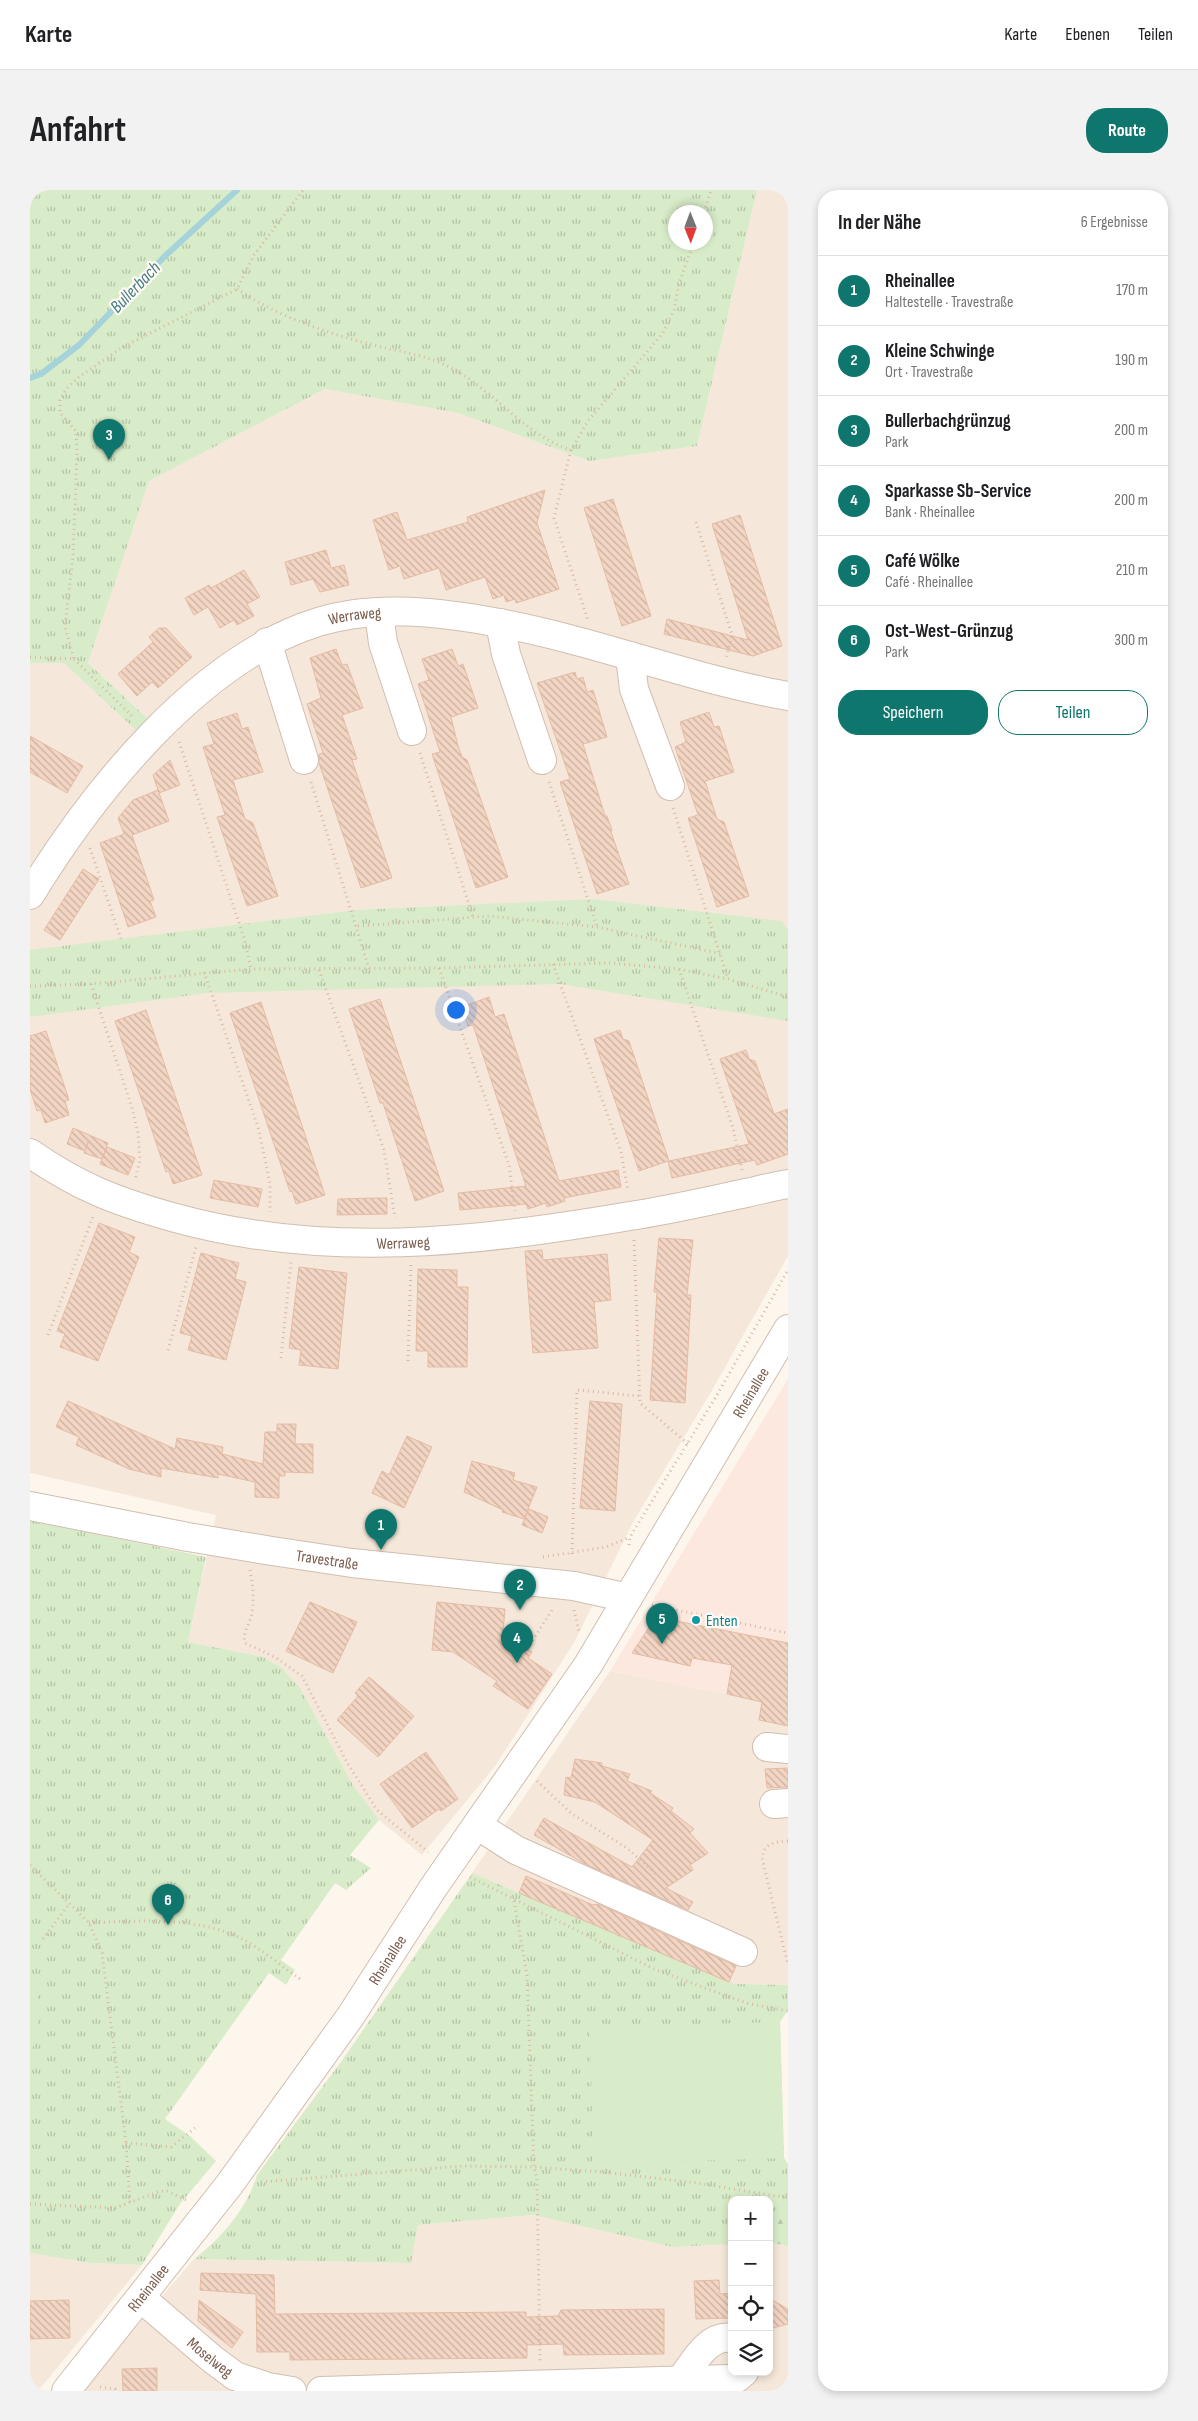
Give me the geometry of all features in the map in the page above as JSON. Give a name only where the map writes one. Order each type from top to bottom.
[{"type":"street","name":"Werraweg","points":[[30,895],[79,822],[151,735],[170,715],[219,676],[267,642],[319,622],[347,616],[380,613],[442,615],[500,623],[597,647],[719,681],[788,696]]},
{"type":"street","points":[[380,613],[383,643],[412,731]]},
{"type":"street","points":[[500,623],[506,654],[542,760]]},
{"type":"street","points":[[267,642],[304,760]]},
{"type":"street","points":[[630,656],[634,689],[670,786]]},
{"type":"street","name":"Werraweg","points":[[30,1153],[58,1173],[101,1195],[129,1205],[202,1225],[281,1239],[348,1244],[406,1243],[518,1234],[632,1216],[788,1184]]},
{"type":"street","name":"Rheinallee","points":[[66,2391],[206,2213],[350,2017],[448,1865],[588,1665],[636,1601],[788,1329]]},
{"type":"street","name":"Travestraße","points":[[30,1506],[188,1537],[272,1551],[352,1563],[574,1586],[636,1601]]},
{"type":"street","points":[[477,1825],[516,1850],[743,1952]]},
{"type":"street","name":"Moselweg","points":[[141,2298],[235,2376],[292,2391]]},
{"type":"street","points":[[680,2381],[709,2344],[719,2338],[728,2338]]},
{"type":"street","points":[[321,2391],[680,2381],[737,2378],[739,2376]]},
{"type":"path","points":[[151,735],[74,659],[65,627],[73,556],[77,444],[76,431],[60,414],[60,400],[78,377],[121,348],[237,289],[254,255],[303,190]]},
{"type":"path","points":[[706,205],[711,190]]},
{"type":"path","points":[[597,647],[554,518],[571,450],[588,421],[663,332],[674,310],[679,283],[691,250]]},
{"type":"path","points":[[237,289],[255,301],[294,319],[373,346],[431,358],[455,369],[536,433],[571,450]]},
{"type":"path","points":[[696,522],[732,635],[719,681]]},
{"type":"path","points":[[30,657],[74,659]]},
{"type":"path","points":[[170,715],[244,938],[251,969]]},
{"type":"path","points":[[412,731],[473,917]]},
{"type":"path","points":[[304,760],[358,926],[369,969]]},
{"type":"path","points":[[542,760],[597,927]]},
{"type":"path","points":[[670,786],[669,795],[722,954],[728,979]]},
{"type":"path","points":[[79,822],[87,838],[122,942]]},
{"type":"path","points":[[358,926],[489,916],[597,927],[722,954]]},
{"type":"path","points":[[30,986],[91,984],[251,969],[439,968],[610,963],[678,969],[728,979],[788,997]]},
{"type":"path","points":[[439,968],[509,1165],[518,1234]]},
{"type":"path","points":[[678,969],[733,1128],[746,1193]]},
{"type":"path","points":[[319,970],[384,1150],[406,1243],[408,1361]]},
{"type":"path","points":[[204,972],[258,1127],[270,1183],[281,1239],[281,1358]]},
{"type":"path","points":[[91,984],[132,1108],[138,1133],[140,1160],[129,1205]]},
{"type":"path","points":[[48,1335],[101,1195]]},
{"type":"path","points":[[168,1350],[202,1225]]},
{"type":"path","points":[[539,1557],[572,1554],[606,1547],[630,1537],[717,1395],[788,1270]]},
{"type":"path","points":[[572,1554],[577,1390],[639,1396]]},
{"type":"path","points":[[249,1563],[253,1590],[252,1617],[243,1637],[245,1643],[275,1657],[302,1676],[348,1764],[377,1810],[431,1854],[448,1865],[514,1901],[618,1953],[677,1979],[746,2003],[788,2010]]},
{"type":"path","points":[[636,1601],[788,1633]]},
{"type":"path","points":[[527,1649],[557,1604]]},
{"type":"path","points":[[530,1775],[572,1814],[627,1848],[656,1874]]},
{"type":"path","points":[[788,1841],[768,1844],[763,1850],[762,1858],[788,1965]]},
{"type":"path","points":[[30,1865],[89,1923],[99,1942],[105,1964],[126,2143],[130,2204]]},
{"type":"path","points":[[514,1901],[527,1975],[534,2167],[537,2178],[540,2385]]},
{"type":"path","points":[[43,1939],[70,1904]]},
{"type":"path","points":[[89,1923],[171,1922],[203,1926],[230,1934],[249,1943],[300,1978]]},
{"type":"path","points":[[126,2143],[171,2147],[195,2128]]},
{"type":"path","points":[[256,2181],[264,2182],[462,2166],[534,2167],[602,2172],[698,2183],[788,2198]]},
{"type":"path","points":[[30,2204],[107,2209],[130,2204],[152,2194],[167,2191],[206,2213]]},
{"type":"shaded area","points":[[757,190],[788,190],[788,1256],[711,1392],[633,1522],[575,1641],[496,1765],[422,1855],[379,1820],[368,1807],[354,1787],[300,1688],[282,1668],[263,1657],[188,1642],[216,1515],[30,1473],[30,663],[64,663],[139,732],[150,721],[88,663],[149,481],[325,389],[458,413],[589,461],[697,446]]},
{"type":"shaded area","points":[[788,1379],[788,1706],[610,1671]]},
{"type":"shaded area","points":[[610,1671],[788,1706],[788,1985],[735,1984],[472,1873]]},
{"type":"shaded area","points":[[533,2215],[673,2247],[728,2244],[728,2376],[773,2376],[773,2243],[788,2246],[788,2391],[81,2391],[194,2259],[410,2263],[418,2225]]},
{"type":"shaded area","points":[[30,2253],[90,2263],[142,2265],[38,2391],[30,2391]]},
{"type":"green space","points":[[30,190],[757,190],[697,446],[589,461],[458,413],[325,389],[149,481],[88,663],[150,721],[139,733],[64,663],[30,663]]},
{"type":"green space","points":[[592,899],[781,921],[788,930],[788,1021],[560,984],[207,993],[30,1017],[30,950],[357,910]]},
{"type":"green space","points":[[30,1520],[206,1557],[188,1642],[263,1657],[282,1668],[300,1688],[354,1787],[379,1820],[350,1855],[371,1868],[346,1890],[335,1883],[281,1960],[295,1970],[286,1985],[269,1973],[165,2119],[190,2136],[216,2161],[180,2204],[142,2265],[90,2263],[30,2253]]},
{"type":"green space","points":[[472,1873],[735,1984],[788,1985],[788,2010],[780,2022],[784,2158],[788,2164],[788,2204],[773,2233],[773,2196],[728,2196],[728,2244],[673,2247],[533,2215],[418,2225],[411,2263],[194,2259],[214,2242],[232,2221],[247,2199],[257,2175],[343,2059]]},
{"type":"green space","points":[[30,1969],[34,1980],[39,2012],[37,2033],[30,2054]]},
{"type":"green space","points":[[780,2022],[784,2158],[593,2164],[590,2027]]},
{"type":"green space","points":[[788,2204],[788,2246],[773,2243],[773,2208]]},
{"type":"building","points":[[545,490],[537,523],[559,589],[516,603],[515,599],[506,602],[504,595],[493,599],[485,577],[446,590],[439,568],[404,579],[400,566],[389,570],[373,520],[397,512],[407,540],[468,522],[467,517]]},
{"type":"building","points":[[613,499],[651,616],[622,626],[584,508]]},
{"type":"building","points":[[740,515],[782,646],[753,656],[664,634],[667,619],[748,640],[712,524]]},
{"type":"building","points":[[326,550],[331,568],[344,565],[349,585],[320,592],[313,579],[291,585],[285,562]]},
{"type":"building","points":[[244,570],[260,597],[247,604],[254,616],[237,625],[234,620],[220,628],[208,607],[194,615],[185,598],[209,585],[211,588]]},
{"type":"building","points":[[159,628],[166,628],[192,657],[158,688],[152,682],[137,696],[118,674],[153,642],[149,637]]},
{"type":"building","points":[[336,649],[342,665],[347,664],[363,708],[342,715],[357,759],[352,760],[392,878],[361,888],[319,763],[319,754],[323,753],[307,704],[321,698],[310,658]]},
{"type":"building","points":[[452,649],[458,666],[463,664],[478,708],[451,717],[458,746],[462,757],[467,760],[508,877],[476,888],[432,754],[440,752],[418,684],[429,680],[422,659]]},
{"type":"building","points":[[575,672],[577,679],[583,677],[587,692],[593,690],[607,737],[583,744],[605,816],[607,816],[612,830],[611,832],[629,884],[597,894],[560,782],[570,779],[537,683]]},
{"type":"building","points":[[709,712],[714,727],[719,726],[734,772],[705,781],[717,819],[724,822],[749,896],[717,907],[688,818],[698,815],[675,747],[686,742],[680,722]]},
{"type":"building","points":[[237,713],[242,729],[248,727],[263,772],[233,780],[245,819],[253,823],[278,896],[247,906],[217,817],[225,815],[203,747],[214,744],[207,723]]},
{"type":"building","points":[[30,736],[83,766],[67,793],[30,772]]},
{"type":"building","points":[[170,760],[180,785],[159,793],[169,821],[132,835],[154,900],[150,901],[156,917],[128,927],[100,843],[124,834],[118,818],[133,800],[158,790],[153,775]]},
{"type":"building","points":[[83,869],[99,879],[60,940],[44,930]]},
{"type":"building","points":[[489,997],[495,1017],[504,1014],[559,1181],[618,1170],[621,1187],[564,1198],[565,1201],[547,1207],[546,1203],[528,1209],[526,1204],[460,1210],[458,1193],[526,1186],[473,1025],[468,1026],[462,1007]]},
{"type":"building","points":[[380,999],[444,1191],[415,1201],[383,1103],[380,1103],[349,1009]]},
{"type":"building","points":[[261,1002],[325,1195],[296,1204],[292,1191],[290,1192],[230,1013]]},
{"type":"building","points":[[146,1010],[202,1175],[173,1184],[169,1171],[166,1172],[115,1021]]},
{"type":"building","points":[[620,1030],[623,1039],[629,1041],[669,1161],[749,1144],[720,1059],[746,1050],[749,1059],[755,1061],[774,1114],[788,1109],[788,1154],[757,1165],[755,1160],[672,1178],[668,1161],[639,1171],[594,1039]]},
{"type":"building","points":[[46,1031],[69,1100],[65,1101],[69,1115],[45,1123],[41,1110],[37,1111],[30,1089],[30,1036]]},
{"type":"building","points":[[73,1128],[108,1143],[102,1159],[84,1153],[85,1151],[67,1144]]},
{"type":"building","points":[[107,1147],[135,1158],[128,1175],[100,1164]]},
{"type":"building","points":[[214,1180],[262,1189],[258,1207],[210,1198]]},
{"type":"building","points":[[387,1198],[387,1214],[337,1215],[338,1199]]},
{"type":"building","points":[[99,1223],[135,1237],[129,1252],[139,1257],[98,1361],[60,1347],[65,1334],[57,1331]]},
{"type":"building","points":[[659,1238],[693,1240],[687,1295],[691,1295],[685,1403],[650,1400],[657,1292],[654,1292]]},
{"type":"building","points":[[542,1250],[543,1260],[607,1254],[611,1300],[594,1302],[598,1348],[533,1353],[525,1251]]},
{"type":"building","points":[[201,1253],[239,1263],[235,1279],[246,1282],[226,1360],[188,1350],[192,1336],[180,1333]]},
{"type":"building","points":[[299,1267],[347,1273],[338,1369],[299,1365],[301,1350],[289,1348]]},
{"type":"building","points":[[418,1269],[457,1270],[457,1287],[468,1287],[467,1367],[428,1367],[428,1351],[416,1351]]},
{"type":"building","points":[[68,1401],[175,1449],[177,1438],[223,1447],[222,1454],[263,1464],[265,1432],[277,1432],[277,1424],[296,1424],[295,1444],[313,1444],[313,1473],[285,1472],[285,1476],[279,1476],[279,1498],[255,1497],[255,1482],[218,1474],[218,1478],[161,1468],[161,1477],[129,1469],[76,1445],[79,1437],[56,1427]]},
{"type":"building","points":[[590,1401],[622,1404],[615,1511],[580,1508]]},
{"type":"building","points":[[407,1436],[432,1447],[404,1508],[372,1493],[382,1471],[389,1475]]},
{"type":"building","points":[[472,1461],[515,1473],[513,1480],[537,1487],[524,1519],[502,1512],[503,1510],[464,1492]]},
{"type":"building","points":[[529,1509],[548,1517],[542,1533],[522,1525]]},
{"type":"building","points":[[310,1602],[357,1622],[333,1673],[286,1651]]},
{"type":"building","points":[[437,1602],[505,1609],[503,1633],[532,1652],[528,1658],[552,1674],[528,1709],[493,1686],[497,1681],[453,1652],[432,1650]]},
{"type":"building","points":[[656,1617],[788,1643],[788,1726],[759,1720],[762,1702],[727,1694],[732,1665],[692,1658],[690,1666],[632,1653]]},
{"type":"building","points":[[369,1677],[414,1716],[378,1757],[337,1720],[358,1696],[355,1693]]},
{"type":"building","points":[[426,1752],[458,1799],[441,1811],[439,1809],[412,1828],[380,1784]]},
{"type":"building","points":[[575,1759],[602,1763],[602,1766],[630,1774],[627,1781],[652,1791],[650,1793],[673,1808],[671,1811],[694,1829],[690,1833],[708,1853],[690,1865],[693,1870],[666,1888],[693,1902],[688,1910],[587,1865],[534,1835],[544,1818],[632,1867],[653,1840],[595,1802],[564,1795],[566,1777],[571,1778]]},
{"type":"building","points":[[788,1768],[788,1787],[767,1788],[765,1769]]},
{"type":"building","points":[[526,1876],[593,1905],[598,1904],[736,1966],[729,1982],[519,1893]]},
{"type":"building","points":[[201,2273],[274,2275],[275,2314],[526,2312],[526,2317],[558,2316],[561,2310],[664,2309],[664,2354],[564,2355],[563,2344],[527,2345],[527,2358],[290,2360],[290,2352],[257,2352],[256,2294],[200,2290]]},
{"type":"building","points":[[719,2280],[720,2294],[728,2293],[728,2318],[696,2319],[694,2281]]},
{"type":"building","points":[[69,2300],[70,2338],[30,2339],[30,2301]]},
{"type":"building","points":[[199,2300],[243,2332],[232,2348],[198,2321]]},
{"type":"building","points":[[773,2300],[788,2309],[788,2324],[773,2328]]},
{"type":"building","points":[[157,2368],[157,2391],[123,2391],[122,2369]]},
{"type":"waterway","name":"Bullerbach","points":[[30,378],[41,374],[79,345],[165,256],[237,190]]},
{"type":"place","name":"Bullerbachgrünzug","points":[[109,460]]},
{"type":"place","name":"Rheinallee","points":[[381,1550]]},
{"type":"place","name":"Kleine Schwinge","points":[[520,1610]]},
{"type":"place","name":"Enten","points":[[696,1620]]},
{"type":"place","name":"Café Wölke","points":[[662,1644]]},
{"type":"place","name":"Sparkasse Sb-Service","points":[[517,1663]]},
{"type":"place","name":"Ost-West-Grünzug","points":[[168,1925]]}]
